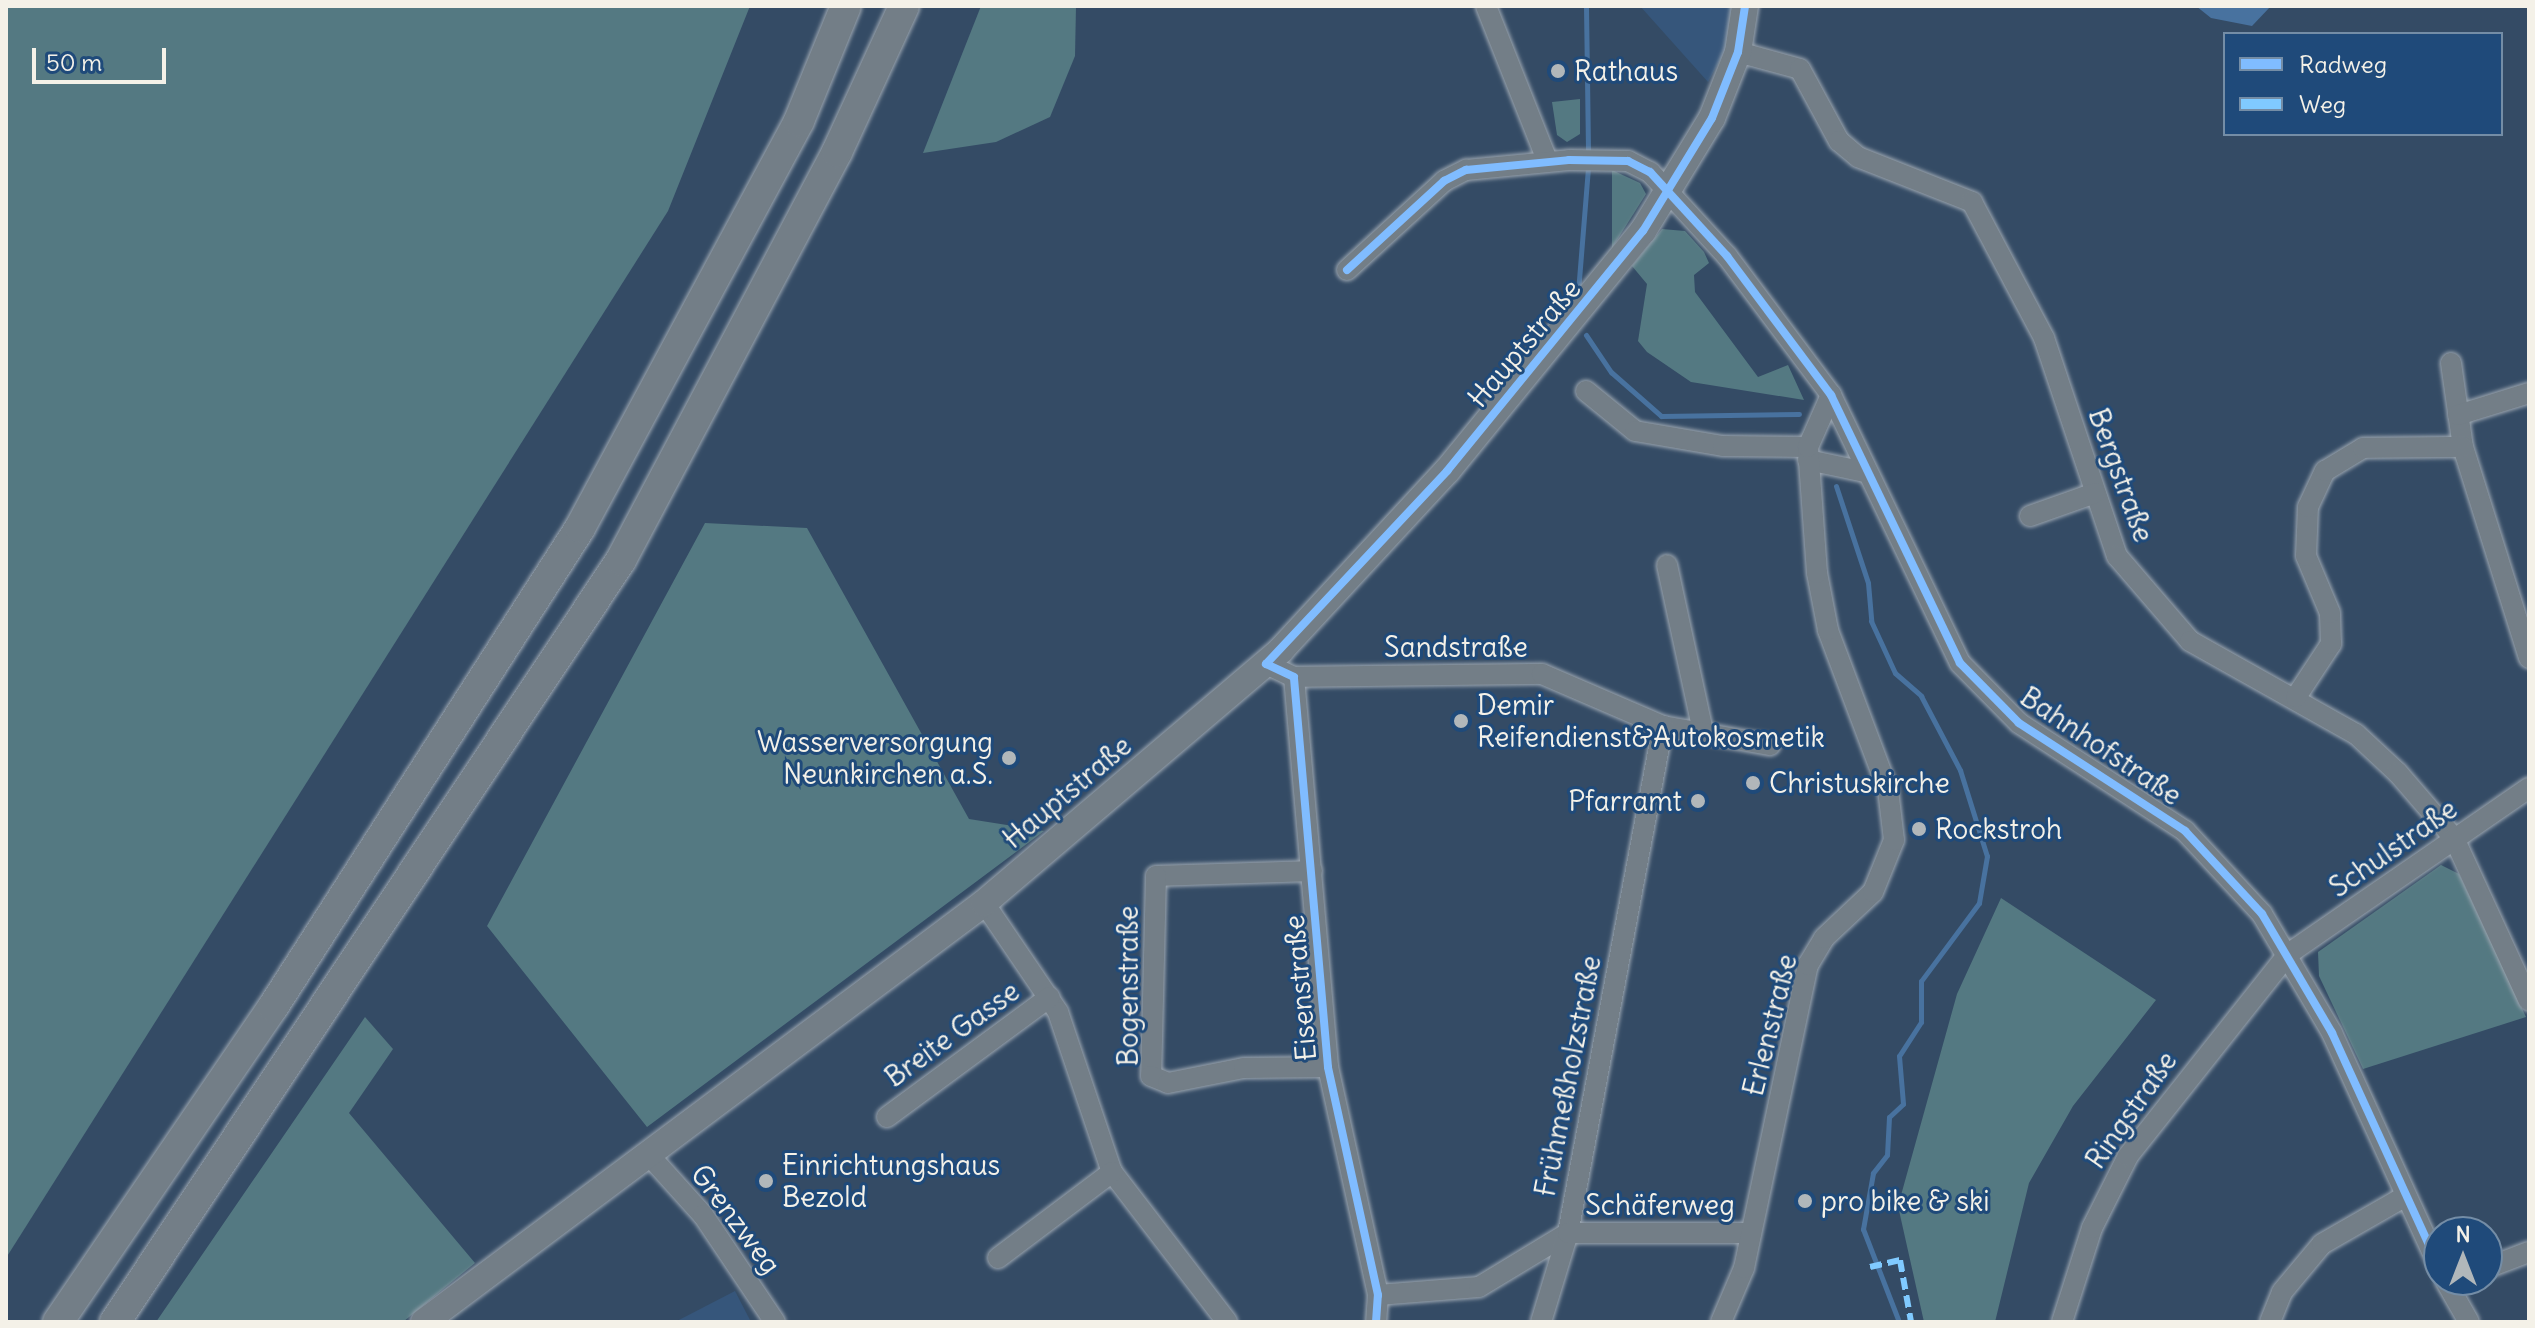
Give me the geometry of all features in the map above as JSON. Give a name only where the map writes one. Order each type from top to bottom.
[{"type":"highway","points":[[58,1322],[273,1007],[580,528],[799,121],[846,6]]},
{"type":"highway","points":[[115,1322],[621,560],[837,152],[904,6]]},
{"type":"main road","name":"Hauptstraße","points":[[424,1322],[984,903],[1266,664],[1447,471],[1593,295],[1671,191],[1738,52],[1745,6]]},
{"type":"street","points":[[1347,270],[1444,181],[1493,163],[1547,160],[1486,6]]},
{"type":"street","name":"Bergstraße","points":[[1738,52],[1800,69],[1839,141],[1858,157],[1972,202],[2044,338],[2117,556],[2165,618],[2230,667],[2296,697],[2356,734],[2454,838],[2529,1001]]},
{"type":"street","name":"Bahnhofstraße","points":[[1547,160],[1619,160],[1650,172],[1671,191],[1831,395],[1865,472],[1960,663],[2019,723],[2185,831],[2288,954],[2423,1233]]},
{"type":"street","points":[[2451,363],[2463,447],[2529,658]]},
{"type":"street","points":[[1586,391],[1635,431],[1723,446],[1808,453],[1865,472]]},
{"type":"street","points":[[2458,415],[2529,393]]},
{"type":"street","name":"Erlenstraße","points":[[1721,1322],[1751,1233],[1808,965],[1824,938],[1873,892],[1894,840],[1888,790],[1828,630],[1808,515],[1808,453],[1831,395]]},
{"type":"street","points":[[2296,697],[2331,644],[2330,613],[2306,556],[2308,507],[2325,471],[2363,448],[2463,447]]},
{"type":"street","points":[[2030,516],[2095,493]]},
{"type":"street","points":[[1667,565],[1703,731]]},
{"type":"street","points":[[1266,664],[1294,677]]},
{"type":"street","name":"Sandstraße","points":[[1294,677],[1542,674],[1663,726],[1770,745]]},
{"type":"street","name":"Eisenstraße","points":[[1294,677],[1328,1067],[1378,1295],[1376,1322]]},
{"type":"street","name":"Frühmeßholzstraße","points":[[1378,1295],[1479,1287],[1568,1233],[1663,726]]},
{"type":"street","name":"Schulstraße","points":[[2288,954],[2529,788]]},
{"type":"street","name":"Bogenstraße","points":[[1312,871],[1156,876],[1151,1076],[1168,1083],[1244,1068],[1328,1067]]},
{"type":"street","points":[[984,903],[1050,997],[1112,1172],[1227,1322]]},
{"type":"street","name":"Ringstraße","points":[[2062,1322],[2092,1228],[2128,1156],[2288,954]]},
{"type":"street","name":"Breite Gasse","points":[[887,1117],[1050,997]]},
{"type":"street","name":"Grenzweg","points":[[648,1154],[703,1215],[775,1322]]},
{"type":"street","points":[[998,1258],[1112,1172]]},
{"type":"street","points":[[2270,1322],[2282,1292],[2322,1244],[2404,1197]]},
{"type":"street","points":[[1541,1322],[1568,1233]]},
{"type":"street","name":"Schäferweg","points":[[1568,1233],[1751,1233]]},
{"type":"street","points":[[2503,1262],[2529,1252]]},
{"type":"street","name":"Bahnhofstraße","points":[[2455,1296],[2465,1319]]},
{"type":"shaded area","points":[[1640,6],[1734,6],[1738,27],[1708,82]]},
{"type":"shaded area","points":[[2196,6],[2271,6],[2252,26],[2211,18]]},
{"type":"shaded area","points":[[735,1291],[751,1322],[675,1322]]},
{"type":"green space","points":[[6,6],[750,6],[668,211],[6,1258]]},
{"type":"green space","points":[[981,6],[1076,6],[1075,56],[1050,117],[996,142],[923,153]]},
{"type":"green space","points":[[1580,99],[1580,134],[1567,142],[1557,135],[1552,102]]},
{"type":"green space","points":[[1612,170],[1640,183],[1646,194],[1612,248]]},
{"type":"green space","points":[[1662,229],[1685,231],[1704,252],[1709,263],[1694,275],[1695,292],[1758,377],[1788,365],[1804,400],[1691,382],[1647,352],[1638,341],[1647,284],[1632,266]]},
{"type":"green space","points":[[705,523],[807,528],[969,819],[1044,831],[647,1127],[487,926]]},
{"type":"green space","points":[[2441,865],[2459,874],[2526,1017],[2363,1069],[2319,976],[2318,952]]},
{"type":"green space","points":[[2001,898],[2156,1000],[2073,1106],[2029,1183],[1995,1322],[1924,1322],[1898,1206],[1957,994]]},
{"type":"green space","points":[[365,1017],[393,1049],[349,1113],[475,1263],[403,1322],[156,1322]]},
{"type":"waterway","points":[[1586,6],[1588,157]]},
{"type":"waterway","points":[[1578,292],[1588,167]]},
{"type":"waterway","points":[[1586,335],[1611,372],[1661,416],[1799,414]]},
{"type":"waterway","points":[[1836,486],[1868,583],[1871,621],[1895,673],[1921,696],[1960,770],[1987,856],[1979,903],[1921,981],[1921,1022],[1899,1056],[1903,1104],[1889,1117],[1887,1155],[1873,1173],[1863,1229],[1899,1322]]},
{"type":"marked path","points":[[1870,1267],[1900,1260],[1911,1322]]},
{"type":"cycle path","points":[[1376,1322],[1378,1295],[1328,1067],[1294,677],[1266,664],[1447,471],[1643,231],[1712,118],[1738,52],[1745,6]]},
{"type":"cycle path","points":[[1347,270],[1444,181],[1466,170],[1569,160],[1628,161],[1650,172],[1727,256],[1831,395],[1960,663],[2019,723],[2185,831],[2262,914],[2332,1033],[2423,1232]]},
{"type":"place","name":"Rathaus","points":[[1558,71]]},
{"type":"place","name":"Demir Reifendienst&Autokosmetik","points":[[1461,721]]},
{"type":"place","name":"Wasserversorgung Neunkirchen a.S.","points":[[1009,758]]},
{"type":"place","name":"Christuskirche","points":[[1753,783]]},
{"type":"place","name":"Pfarramt","points":[[1698,801]]},
{"type":"place","name":"Rockstroh","points":[[1919,829]]},
{"type":"place","name":"Einrichtungshaus Bezold","points":[[766,1181]]},
{"type":"place","name":"pro bike & ski","points":[[1805,1201]]}]
